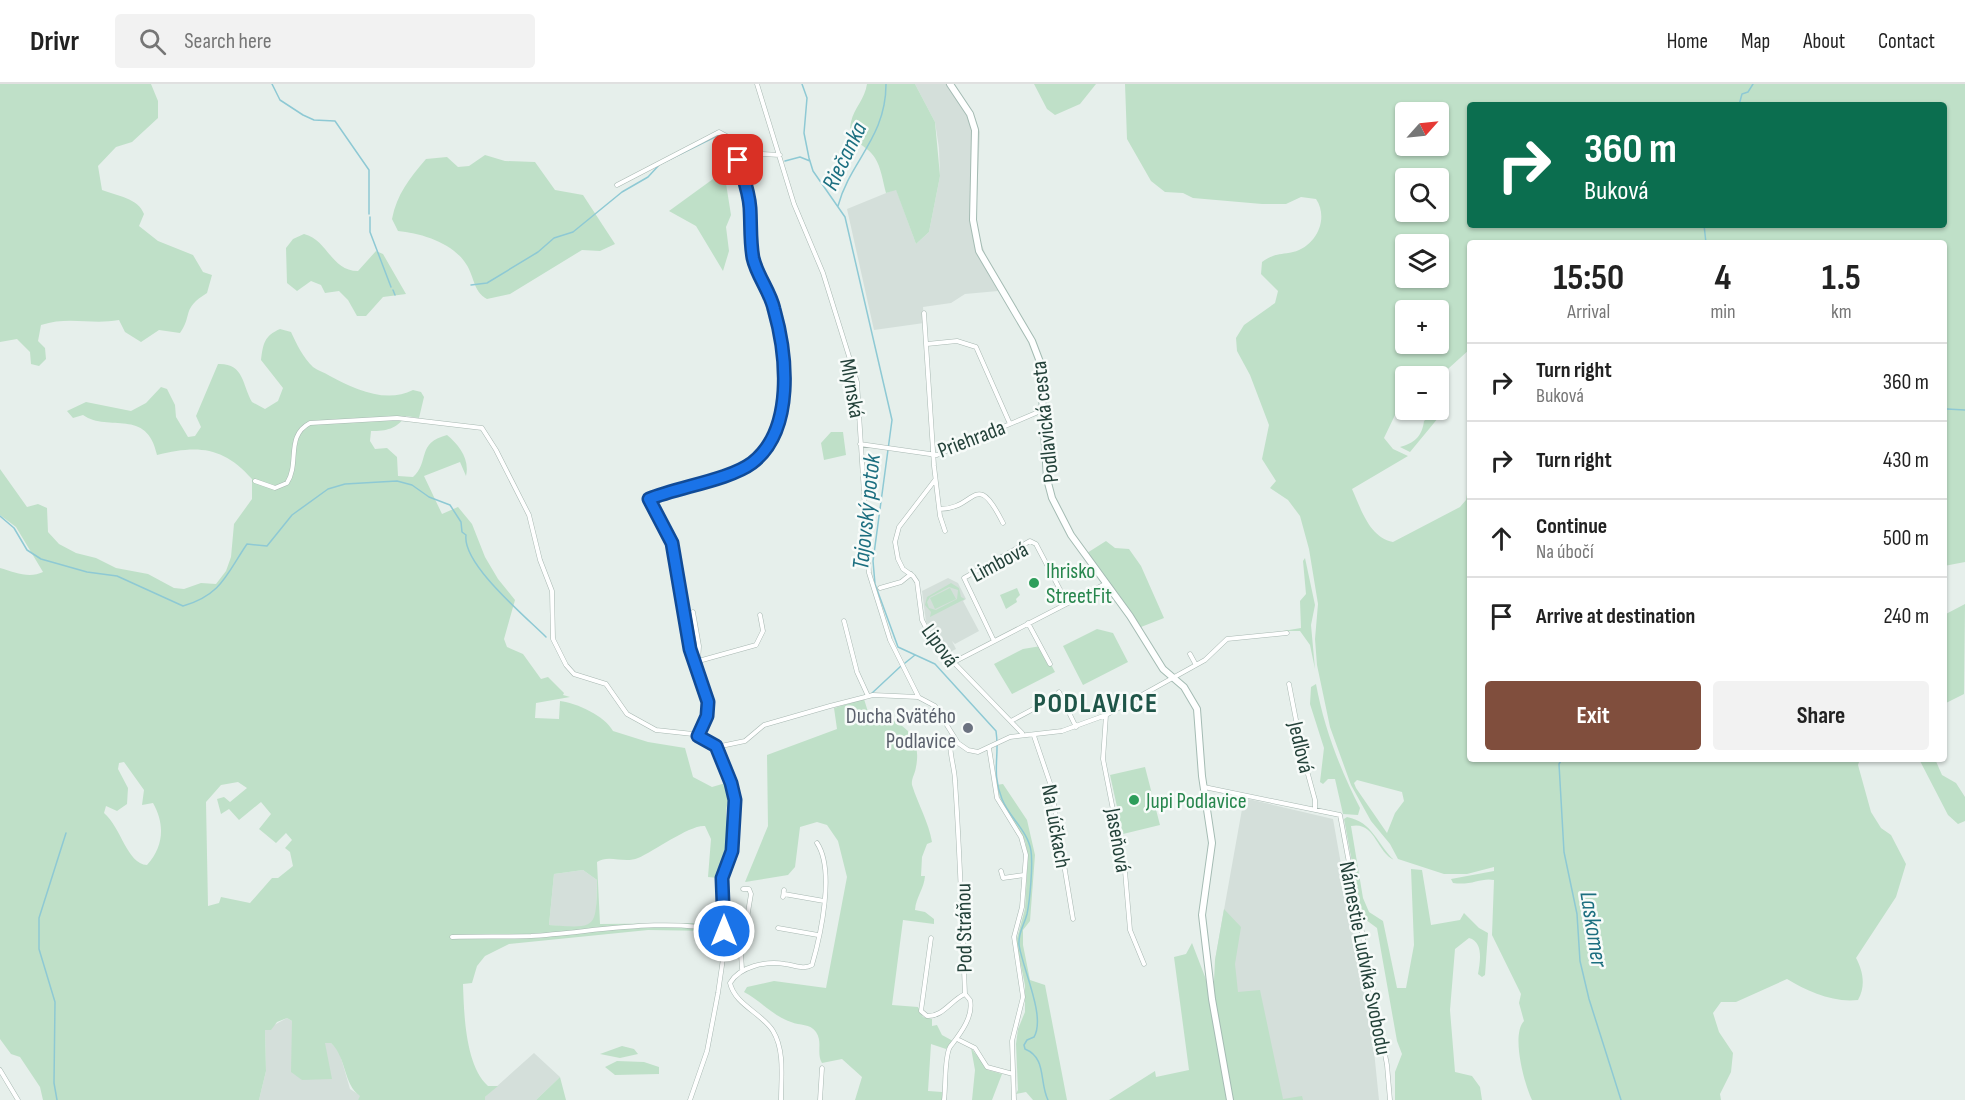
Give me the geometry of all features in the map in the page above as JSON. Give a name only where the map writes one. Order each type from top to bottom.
[{"type":"main road","name":"Podlavická cesta","points":[[950,84],[970,114],[975,130],[976,151],[972,205],[976,243],[991,275],[1035,348],[1041,370],[1047,479],[1052,498],[1071,535],[1129,615],[1163,669],[1184,687],[1197,709],[1212,843],[1202,897],[1202,915],[1212,999],[1230,1100]]},
{"type":"street","name":"Mlynská","points":[[757,84],[801,223],[824,277],[854,374],[860,402],[860,444],[870,573],[890,640],[918,697]]},
{"type":"street","points":[[616,185],[716,133],[722,133],[737,144],[760,154],[780,155]]},
{"type":"street","points":[[698,736],[709,708],[696,661],[672,543],[649,499],[743,468],[759,456],[782,414],[784,389],[776,319],[753,256],[747,186],[737,144]]},
{"type":"street","points":[[924,313],[935,480],[945,531]]},
{"type":"street","points":[[927,344],[960,341],[976,347],[1010,424]]},
{"type":"street","name":"Priehrada","points":[[860,444],[933,455],[1044,409]]},
{"type":"street","points":[[255,481],[275,488],[287,483],[292,474],[294,441],[302,429],[310,423],[397,418],[482,428],[526,508],[542,566],[552,591],[554,639],[570,670],[578,676],[606,684],[624,710],[649,728],[698,736],[716,746],[745,741],[764,725],[868,696],[918,697],[935,706],[952,736],[968,750],[978,752],[1002,740],[1023,734],[1034,736],[1076,727],[1106,715],[1196,665],[1230,638],[1287,633]]},
{"type":"street","name":"Lipová","points":[[935,480],[905,517],[895,537],[898,559],[903,569],[911,574],[918,588],[923,625],[952,663],[1023,734]]},
{"type":"street","points":[[939,509],[983,494],[991,501],[1003,523]]},
{"type":"street","name":"Limbová","points":[[994,641],[964,578],[966,574],[1021,545],[1030,541],[1036,543],[1067,603]]},
{"type":"street","points":[[880,588],[901,582],[911,574]]},
{"type":"street","points":[[952,663],[1105,584]]},
{"type":"street","points":[[693,612],[699,646],[696,661]]},
{"type":"street","points":[[696,661],[756,645],[763,631],[760,615]]},
{"type":"street","points":[[844,621],[857,672],[868,696]]},
{"type":"street","points":[[1028,623],[1050,664]]},
{"type":"street","points":[[1190,654],[1196,665]]},
{"type":"street","name":"Jedľová","points":[[1289,684],[1304,762],[1316,800],[1315,810]]},
{"type":"street","points":[[1059,692],[1076,727]]},
{"type":"street","points":[[1011,721],[1050,700]]},
{"type":"street","name":"Jaseňová","points":[[1106,715],[1103,759],[1125,871],[1130,930],[1144,964]]},
{"type":"street","name":"Pod Stráňou","points":[[931,938],[921,1011],[927,1016],[936,1016],[953,1000],[965,994],[962,864],[955,770],[950,743],[952,736]]},
{"type":"street","name":"Na Lúčkach","points":[[1034,736],[1051,786],[1073,919]]},
{"type":"street","points":[[690,1100],[707,1051],[721,972],[724,931],[722,878],[732,851],[735,800],[731,783],[716,746]]},
{"type":"street","points":[[991,746],[997,798],[1024,846],[1022,907],[1014,937],[1023,991],[1022,1006],[1014,1028],[1014,1100]]},
{"type":"street","name":"Jedľová","points":[[1204,787],[1340,815]]},
{"type":"street","name":"Námestie Ludvíka Svobodu","points":[[1340,815],[1387,1065],[1390,1100]]},
{"type":"street","points":[[781,1100],[780,1052],[776,1037],[769,1025],[747,1007],[731,987],[730,981],[742,969],[776,963],[810,967],[818,935],[827,871],[817,843]]},
{"type":"street","points":[[1001,871],[1003,879],[1024,875]]},
{"type":"street","points":[[742,969],[741,954],[751,894],[749,889],[743,888]]},
{"type":"street","points":[[784,894],[824,901]]},
{"type":"street","points":[[452,937],[529,936],[658,927],[707,927],[724,931]]},
{"type":"street","points":[[778,928],[818,935]]},
{"type":"street","points":[[944,1100],[948,1052],[959,1040],[971,1004],[965,994]]},
{"type":"street","points":[[959,1040],[975,1047],[987,1067],[1013,1074]]},
{"type":"street","points":[[820,1100],[822,1068]]},
{"type":"street","points":[[0,1070],[18,1100]]},
{"type":"shaded area","points":[[915,84],[954,84],[974,115],[980,132],[976,219],[978,234],[986,256],[980,259],[998,291],[965,294],[951,303],[923,307],[924,323],[874,330],[847,209],[896,189],[916,244],[929,232],[940,176],[939,148],[935,122]]},
{"type":"shaded area","points":[[948,578],[958,583],[966,599],[963,601],[979,631],[955,644],[952,641],[956,649],[946,654],[926,622],[922,591]]},
{"type":"shaded area","points":[[1244,798],[1333,819],[1374,1051],[1379,1100],[1239,1100],[1215,960]]},
{"type":"shaded area","points":[[583,870],[597,880],[596,917],[591,925],[581,928],[549,925],[554,874]]},
{"type":"shaded area","points":[[287,1018],[325,1042],[331,1043],[339,1051],[350,1089],[361,1096],[358,1100],[259,1100],[266,1071],[265,1030]]},
{"type":"shaded area","points":[[534,1053],[560,1077],[536,1100],[485,1100],[485,1097]]},
{"type":"green space","points":[[0,84],[151,84],[158,101],[158,118],[132,142],[116,147],[98,166],[102,190],[126,198],[141,209],[144,214],[139,226],[158,241],[193,255],[203,272],[212,275],[207,293],[190,308],[180,333],[159,330],[141,342],[125,332],[119,320],[51,322],[41,325],[38,341],[45,348],[46,359],[39,366],[31,364],[30,352],[17,339],[0,342]]},
{"type":"green space","points":[[867,84],[915,84],[935,122],[940,176],[929,232],[916,244],[896,190],[886,193],[875,158],[854,138],[850,129],[852,117]]},
{"type":"green space","points":[[1034,84],[1096,84],[1080,104],[1055,115],[1047,109]]},
{"type":"green space","points":[[1125,84],[1965,84],[1965,562],[1947,565],[1947,240],[1467,240],[1467,352],[1449,368],[1449,366],[1395,366],[1395,415],[1384,438],[1393,449],[1408,456],[1352,489],[1372,528],[1385,539],[1393,542],[1460,507],[1466,500],[1467,494],[1467,762],[1859,762],[1871,812],[1881,828],[1891,835],[1906,864],[1896,897],[1856,958],[1863,979],[1858,1000],[1830,998],[1787,979],[1736,1002],[1721,1002],[1713,1013],[1719,1032],[1733,1053],[1731,1072],[1720,1094],[1721,1100],[1532,1100],[1520,1059],[1519,1037],[1524,1021],[1519,1003],[1521,994],[1492,935],[1494,880],[1459,884],[1453,883],[1451,879],[1494,871],[1494,867],[1467,874],[1444,874],[1398,859],[1390,844],[1371,821],[1351,785],[1330,727],[1317,665],[1315,639],[1318,604],[1309,549],[1300,516],[1288,500],[1270,488],[1276,481],[1262,459],[1269,425],[1250,375],[1237,351],[1236,338],[1244,325],[1275,303],[1278,291],[1261,274],[1262,262],[1274,256],[1301,249],[1309,244],[1321,223],[1320,206],[1316,199],[1301,197],[1286,204],[1262,204],[1193,198],[1183,193],[1165,192],[1151,181],[1127,139]],"holes":[[[1357,780],[1402,792],[1404,801],[1395,813],[1387,833],[1356,788],[1354,783]]]},
{"type":"green space","points":[[485,155],[505,161],[535,162],[555,190],[583,195],[615,244],[600,251],[582,250],[510,294],[487,299],[482,296],[468,266],[458,254],[434,240],[398,231],[392,219],[404,187],[426,159],[447,157],[458,167],[469,166]]},
{"type":"green space","points":[[724,171],[731,215],[726,227],[729,251],[723,271],[696,226],[669,211]]},
{"type":"green space","points":[[304,234],[319,242],[335,261],[349,270],[358,271],[376,251],[383,254],[406,294],[383,297],[366,316],[357,316],[348,300],[339,291],[325,293],[321,285],[311,281],[297,291],[287,283],[286,248],[293,239]]},
{"type":"green space","points":[[280,329],[291,332],[300,351],[313,367],[349,386],[370,393],[392,396],[413,390],[421,392],[424,397],[419,418],[406,416],[399,424],[391,428],[371,431],[370,441],[375,449],[387,448],[397,457],[398,476],[413,477],[421,465],[427,448],[437,438],[447,435],[456,443],[465,458],[466,476],[460,462],[424,476],[442,514],[458,507],[472,524],[485,557],[498,579],[515,600],[504,639],[507,647],[523,654],[541,679],[548,677],[564,693],[563,695],[570,697],[536,703],[535,718],[559,719],[560,701],[574,704],[597,715],[613,731],[648,742],[685,748],[693,777],[712,787],[729,782],[732,794],[727,805],[726,816],[731,842],[723,877],[728,922],[723,924],[718,878],[708,877],[711,839],[705,826],[682,833],[633,860],[606,859],[597,862],[600,924],[708,923],[711,920],[722,941],[713,931],[648,930],[509,944],[485,956],[477,966],[472,983],[463,984],[470,1052],[480,1077],[488,1086],[498,1086],[485,1097],[485,1100],[358,1100],[360,1096],[351,1085],[340,1056],[331,1043],[325,1043],[332,1079],[302,1080],[291,1072],[292,1021],[287,1018],[277,1022],[271,1030],[265,1030],[266,1071],[259,1100],[43,1100],[40,1087],[20,1057],[11,1054],[0,1039],[0,568],[27,575],[43,572],[16,527],[0,515],[0,469],[27,507],[38,504],[47,508],[48,532],[59,544],[116,568],[148,574],[174,588],[184,589],[201,583],[216,584],[226,571],[231,557],[234,524],[252,499],[252,479],[231,460],[220,454],[197,449],[157,455],[152,440],[145,431],[136,426],[93,420],[83,415],[73,418],[67,411],[86,402],[131,411],[146,403],[161,387],[167,389],[175,405],[176,417],[188,437],[195,436],[201,427],[196,416],[218,364],[233,367],[238,371],[252,402],[265,409],[278,401],[283,388],[261,360],[265,341]],"holes":[[[124,762],[144,790],[142,805],[153,803],[160,819],[160,843],[147,865],[140,863],[129,852],[110,819],[104,813],[106,806],[117,811],[127,804],[128,788],[118,769],[119,763]],[[238,782],[247,788],[230,802],[224,797],[217,799],[221,814],[229,809],[239,820],[261,802],[271,814],[259,829],[276,843],[286,833],[292,840],[285,848],[290,852],[293,866],[278,878],[272,878],[250,903],[221,897],[219,903],[208,906],[206,802],[221,785]],[[583,870],[597,880],[596,908],[591,922],[577,926],[549,925],[554,874]]]},
{"type":"green space","points":[[1436,420],[1410,452],[1400,447],[1416,438],[1424,421]]},
{"type":"green space","points":[[831,432],[843,432],[846,455],[824,460],[821,443]]},
{"type":"green space","points":[[1106,541],[1115,548],[1129,549],[1141,566],[1164,618],[1141,627],[1087,553]]},
{"type":"green space","points":[[1305,558],[1315,605],[1311,625],[1315,669],[1310,645],[1300,631],[1283,631],[1301,628],[1300,601],[1306,594],[1303,561]]},
{"type":"green space","points":[[951,583],[959,588],[961,597],[965,599],[930,617],[931,612],[925,605],[927,597]],"holes":[[[949,587],[958,590],[957,599],[936,610],[929,608],[927,602],[930,597]]]},
{"type":"green space","points":[[950,588],[956,599],[935,609],[930,598]]},
{"type":"green space","points":[[1017,588],[1020,595],[1016,599],[1017,602],[1006,609],[1000,595]]},
{"type":"green space","points":[[1965,604],[1964,694],[1947,702],[1947,613]]},
{"type":"green space","points":[[1097,629],[1113,633],[1128,662],[1083,685],[1063,646]]},
{"type":"green space","points":[[1041,646],[1055,672],[1012,694],[994,664],[1023,649]]},
{"type":"green space","points":[[1316,684],[1323,716],[1334,748],[1360,808],[1358,815],[1343,814],[1335,779],[1328,779],[1323,784],[1320,782],[1324,748],[1310,704],[1311,687]]},
{"type":"green space","points":[[864,699],[868,712],[898,723],[912,736],[916,745],[916,767],[912,785],[932,842],[927,844],[922,857],[921,876],[925,876],[915,910],[925,912],[934,919],[934,924],[903,920],[892,1005],[918,1007],[923,1017],[932,1019],[932,1026],[937,1025],[942,1035],[953,1041],[946,1049],[931,1044],[928,1091],[942,1092],[942,1100],[855,1100],[862,1077],[842,1059],[822,1063],[819,1040],[814,1029],[785,1019],[744,992],[747,987],[774,981],[826,988],[847,877],[838,841],[827,825],[817,822],[800,827],[795,867],[788,875],[745,882],[768,826],[767,755],[837,729],[834,708]]},
{"type":"green space","points":[[1921,762],[1936,762],[1942,775],[1956,783],[1965,797],[1965,821],[1958,824],[1948,815]]},
{"type":"green space","name":"Jupi Podlavice","points":[[1145,767],[1160,825],[1123,834],[1110,775]]},
{"type":"green space","points":[[1003,784],[1027,820],[1035,855],[1030,921],[1023,930],[1023,945],[1030,980],[1045,985],[1067,1100],[1033,1100],[1026,1092],[1016,1094],[1018,1090],[1016,1044],[1018,1029],[1025,1012],[1025,985],[1016,942],[1025,909],[1028,855],[1025,841],[1002,804],[996,785]]},
{"type":"green space","points":[[1347,817],[1369,829],[1394,860],[1388,856],[1365,828],[1351,826],[1363,898],[1369,912],[1383,921],[1397,988],[1406,988],[1414,945],[1411,869],[1422,870],[1431,925],[1460,920],[1464,913],[1479,928],[1488,933],[1485,975],[1482,977],[1478,974],[1479,948],[1474,940],[1469,938],[1455,949],[1450,1010],[1455,1072],[1472,1076],[1480,1087],[1482,1100],[1395,1100],[1395,1072],[1402,1054],[1397,1041],[1377,928],[1362,917],[1344,819]]},
{"type":"green space","points":[[1224,909],[1241,927],[1235,964],[1238,992],[1260,990],[1283,1099],[1302,1096],[1303,1100],[1109,1100],[1155,1071],[1156,1077],[1189,1070],[1174,957],[1186,954],[1192,943],[1207,982],[1214,981],[1215,960]]},
{"type":"green space","points":[[622,1046],[634,1049],[638,1054],[620,1058],[600,1054]]},
{"type":"green space","points":[[971,1048],[988,1070],[1002,1074],[992,1100],[972,1100],[975,1070]]},
{"type":"green space","points":[[617,1061],[644,1062],[659,1067],[659,1074],[615,1075],[605,1067]]},
{"type":"green space","points":[[560,1077],[566,1100],[536,1100]]},
{"type":"waterway","points":[[272,84],[280,100],[303,115],[314,120],[335,121],[369,170],[369,214]]},
{"type":"waterway","name":"Tajovský potok","points":[[802,84],[807,98],[804,133],[809,158],[813,171],[845,217],[892,420],[873,561],[875,584],[898,647],[935,664],[996,731],[996,772],[999,789],[1005,806],[1026,837],[1031,851],[1029,900],[1027,914],[1019,936],[1019,945],[1036,1006],[1037,1028],[1034,1037],[1027,1040],[1024,1045],[1025,1049],[1032,1053],[1040,1064],[1048,1100]]},
{"type":"waterway","name":"Riečanka","points":[[838,206],[880,120],[886,84]]},
{"type":"waterway","points":[[1740,102],[1742,94],[1748,92],[1753,84]]},
{"type":"waterway","points":[[471,285],[487,283],[538,252],[554,238],[573,232],[622,192],[648,177],[660,164],[719,135],[754,156]]},
{"type":"waterway","points":[[785,161],[800,157],[810,161]]},
{"type":"waterway","points":[[370,217],[370,232],[391,287]]},
{"type":"waterway","points":[[1704,228],[1706,240]]},
{"type":"waterway","points":[[393,290],[395,295]]},
{"type":"waterway","points":[[1947,409],[1965,410]]},
{"type":"waterway","points":[[0,516],[14,528],[27,550],[41,559],[87,572],[117,576],[183,606],[207,596],[215,589],[247,544],[267,546],[292,515],[328,489],[345,484],[397,481],[412,485],[429,497],[450,505],[461,522],[462,532],[466,535],[467,547],[484,575],[546,637]]},
{"type":"waterway","points":[[905,663],[915,655]]},
{"type":"waterway","points":[[871,694],[901,666]]},
{"type":"waterway","name":"Laskomer","points":[[1560,762],[1564,852],[1577,914],[1580,961],[1589,999],[1621,1100]]},
{"type":"waterway","points":[[57,1100],[54,1083],[55,1002],[39,949],[39,918],[66,833]]},
{"type":"place","name":"Ihrisko StreetFit","points":[[1034,583]]},
{"type":"place","name":"Ducha Svätého Podlavice","points":[[968,728]]},
{"type":"place","name":"Jupi Podlavice","points":[[1134,800]]},
{"type":"district","name":"PODLAVICE","points":[[1096,702]]},
{"type":"route","points":[[724,931],[725,909],[722,878],[732,851],[735,800],[716,746],[698,736],[705,724],[709,708],[708,702],[690,649],[672,543],[649,499],[734,472],[753,462],[765,448],[782,414],[784,389],[779,336],[772,302],[755,267],[747,186],[738,160]]}]
